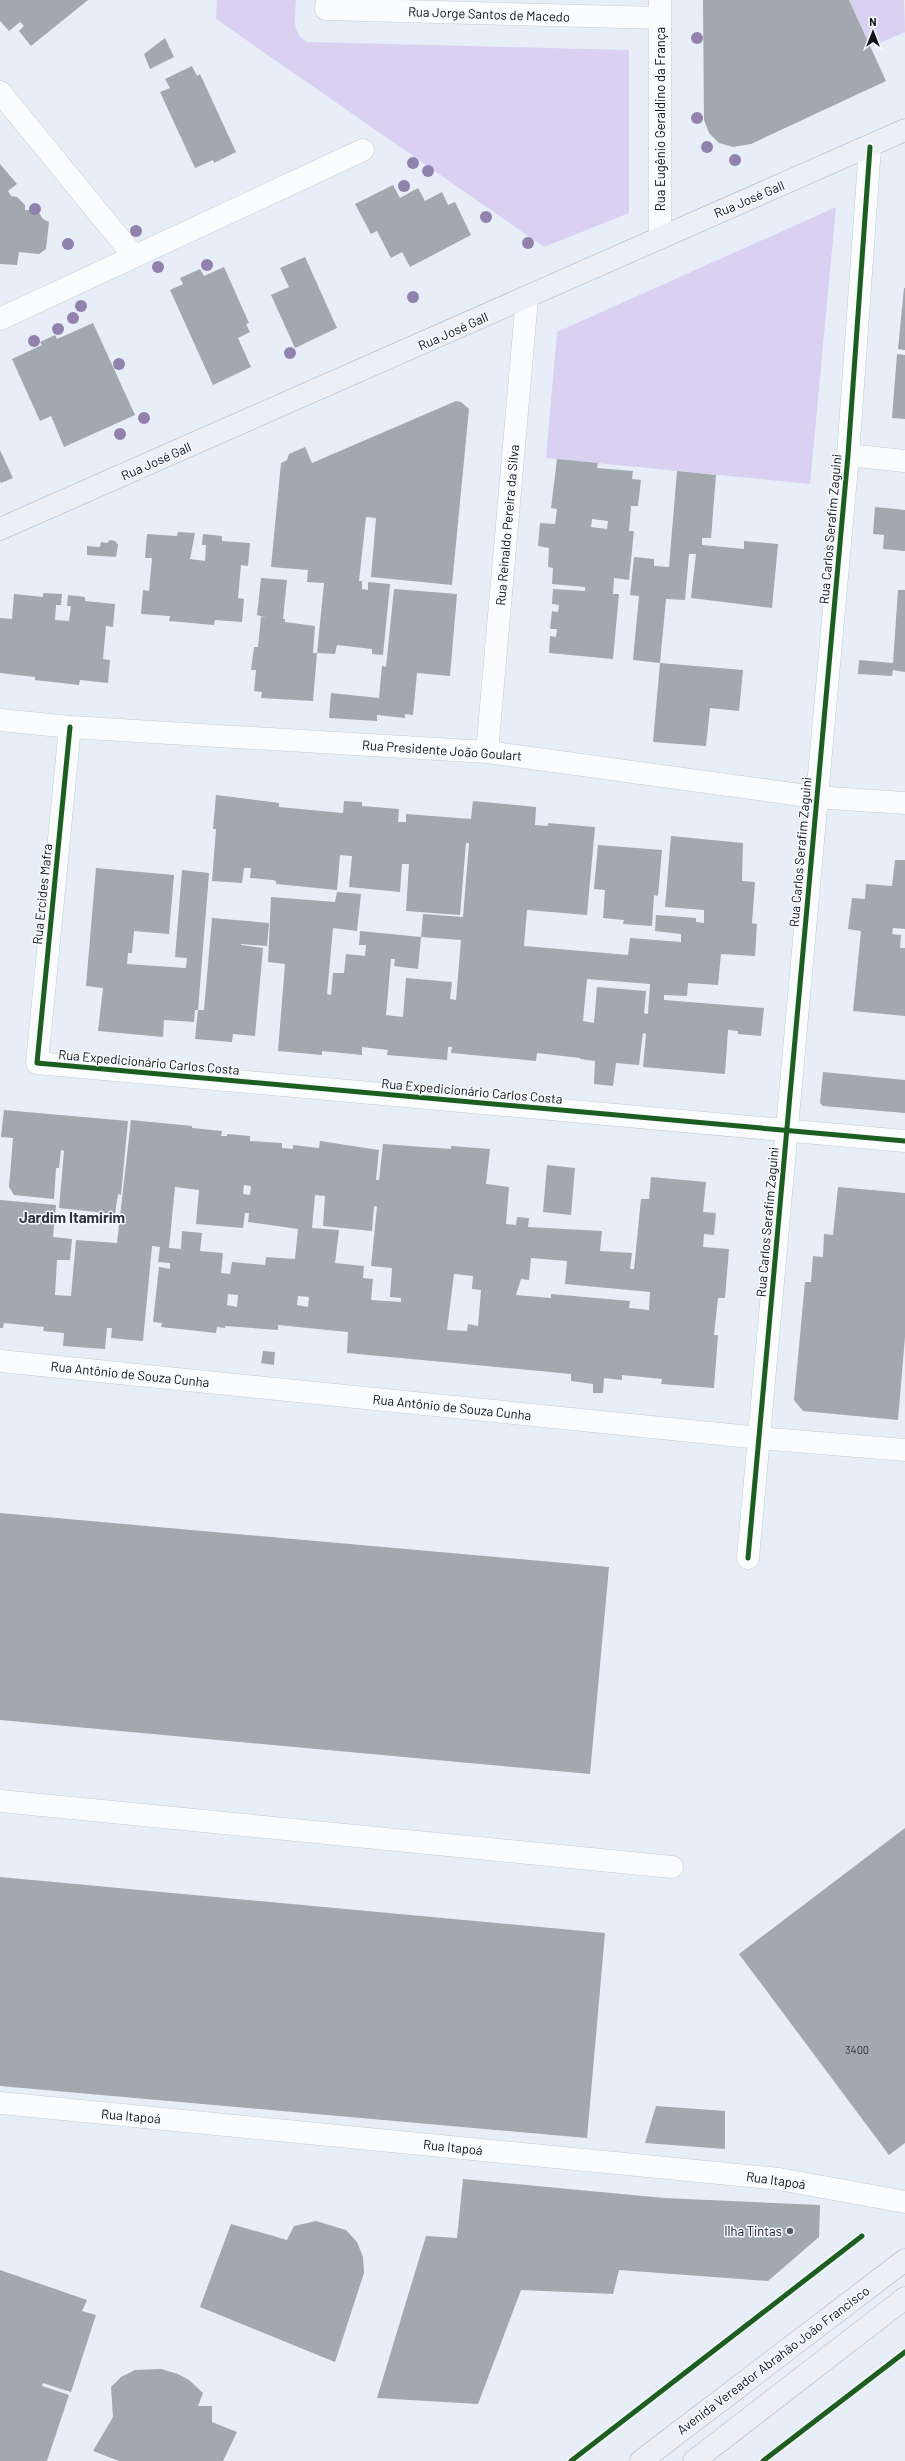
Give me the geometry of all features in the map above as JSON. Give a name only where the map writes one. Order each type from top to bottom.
[{"type":"main road","name":"Rua José Gall","points":[[0,529],[870,147],[905,130]]},
{"type":"main road","name":"Avenida Vereador Abrahão João Francisco","points":[[641,2461],[905,2260]]},
{"type":"main road","points":[[694,2461],[905,2298]]},
{"type":"street","name":"Rua Jorge Santos de Macedo","points":[[327,0],[326,9],[660,9]]},
{"type":"street","name":"Rua Eugênio Geraldino da França","points":[[660,9],[660,238]]},
{"type":"street","points":[[0,92],[134,255]]},
{"type":"street","name":"Rua Carlos Serafim Zaguini","points":[[748,1558],[760,1438],[815,797],[848,455],[870,147]]},
{"type":"street","points":[[0,319],[134,255],[363,150]]},
{"type":"street","name":"Rua Reinaldo Pereira da Silva","points":[[488,752],[527,298]]},
{"type":"street","points":[[848,455],[905,461]]},
{"type":"street","name":"Rua Presidente João Goulart","points":[[0,720],[70,727],[488,752],[815,797],[905,804]]},
{"type":"street","name":"Rua Ercides Mafra","points":[[37,1063],[70,727]]},
{"type":"street","name":"Rua Expedicionário Carlos Costa","points":[[37,1063],[905,1141]]},
{"type":"street","name":"Rua Antônio de Souza Cunha","points":[[0,1361],[760,1438],[905,1450]]},
{"type":"street","points":[[0,1801],[672,1867]]},
{"type":"street","name":"Rua Itapoá","points":[[0,2103],[779,2179],[905,2202]]},
{"type":"shaded area","points":[[217,0],[296,0],[296,29],[298,34],[307,42],[629,50],[629,213],[544,247],[216,19]]},
{"type":"shaded area","points":[[849,0],[904,0],[905,32],[871,47]]},
{"type":"shaded area","points":[[836,207],[810,484],[546,458],[557,332]]},
{"type":"building","points":[[0,0],[88,0],[31,46],[19,31],[24,26],[20,22],[9,31],[0,21]]},
{"type":"building","points":[[703,0],[849,0],[886,81],[751,144],[733,147],[719,143],[709,133],[704,120]]},
{"type":"building","points":[[165,38],[174,57],[150,69],[144,54]]},
{"type":"building","points":[[192,66],[197,76],[200,74],[236,152],[214,163],[213,160],[195,168],[160,92],[170,88],[165,79]]},
{"type":"building","points":[[0,164],[17,184],[8,191],[11,196],[17,197],[25,205],[25,210],[37,210],[43,219],[49,222],[46,249],[39,254],[19,252],[17,265],[0,264]]},
{"type":"building","points":[[393,185],[400,198],[418,188],[425,201],[442,192],[448,205],[455,202],[471,235],[410,267],[402,252],[391,258],[377,231],[371,234],[355,204]]},
{"type":"building","points":[[305,257],[337,328],[295,348],[271,295],[289,287],[280,268]]},
{"type":"building","points":[[224,267],[249,323],[246,324],[250,332],[238,338],[251,367],[213,385],[170,290],[183,284],[180,278],[200,269],[204,276]]},
{"type":"building","points":[[905,288],[905,350],[898,349]]},
{"type":"building","points":[[93,323],[135,415],[64,447],[51,416],[40,421],[12,359],[42,345],[40,342],[55,335],[57,339]]},
{"type":"building","points":[[897,354],[905,355],[905,419],[892,418]]},
{"type":"building","points":[[456,401],[461,402],[469,409],[452,585],[371,577],[376,518],[366,517],[359,581],[362,581],[362,589],[368,590],[368,582],[390,584],[383,655],[372,654],[372,649],[337,645],[335,654],[317,653],[324,583],[307,582],[308,570],[271,567],[281,463],[287,460],[289,454],[305,447],[312,463]]},
{"type":"building","points":[[0,450],[13,478],[1,483],[0,481]]},
{"type":"building","points":[[557,459],[598,463],[597,468],[633,471],[632,479],[641,480],[638,506],[631,506],[629,531],[634,531],[629,580],[614,578],[613,594],[619,594],[613,659],[549,653],[550,636],[556,637],[557,629],[550,629],[552,611],[558,612],[559,605],[552,604],[553,589],[585,591],[585,587],[552,584],[553,568],[548,567],[549,548],[538,546],[540,523],[555,524],[557,509],[551,508]],"holes":[[[592,519],[608,521],[607,529],[591,527]]]},
{"type":"building","points":[[677,471],[716,475],[711,538],[702,538],[702,545],[744,549],[744,541],[778,544],[772,608],[691,598],[696,554],[689,554],[685,600],[666,599],[660,663],[633,660],[639,596],[630,595],[634,557],[654,559],[654,566],[669,567]]},
{"type":"building","points":[[875,507],[905,510],[905,551],[883,549],[884,535],[873,534]]},
{"type":"building","points":[[178,532],[195,533],[190,559],[205,561],[206,545],[202,545],[203,534],[222,536],[222,541],[250,543],[248,566],[241,565],[238,598],[244,599],[242,622],[215,620],[214,625],[169,621],[170,616],[141,614],[143,590],[149,591],[152,558],[145,558],[147,534],[177,536]]},
{"type":"building","points":[[110,540],[115,541],[118,545],[116,557],[87,555],[87,546],[100,547],[101,542],[107,543]]},
{"type":"building","points":[[261,578],[287,580],[283,619],[285,619],[285,622],[315,626],[313,653],[317,653],[313,701],[261,698],[262,692],[254,691],[256,670],[251,670],[254,647],[258,647],[261,617],[267,618],[257,615]]},
{"type":"building","points":[[394,589],[457,594],[450,676],[417,673],[413,715],[405,714],[405,718],[377,715],[377,721],[329,718],[331,693],[379,698],[382,666],[386,667]]},
{"type":"building","points":[[898,590],[905,590],[905,672],[893,670],[892,676],[858,674],[859,660],[893,663]]},
{"type":"building","points":[[43,593],[62,594],[61,605],[56,605],[55,620],[69,621],[71,606],[67,606],[68,595],[85,597],[85,601],[115,604],[113,627],[106,626],[103,659],[110,660],[108,683],[80,680],[79,685],[35,680],[35,677],[0,673],[0,618],[12,619],[14,594],[43,597]]},
{"type":"building","points":[[660,663],[743,670],[739,711],[710,708],[706,746],[653,742]]},
{"type":"building","points":[[216,795],[279,803],[279,807],[343,813],[344,801],[362,802],[362,806],[399,809],[398,822],[406,822],[406,814],[471,819],[473,801],[536,807],[535,825],[548,826],[548,823],[595,827],[587,915],[527,910],[524,946],[628,955],[630,938],[681,942],[681,934],[655,931],[656,915],[696,918],[696,922],[704,923],[704,910],[665,907],[671,836],[743,843],[742,881],[755,882],[752,923],[757,924],[755,956],[721,954],[718,985],[688,983],[687,996],[664,995],[664,1000],[764,1008],[761,1036],[738,1034],[738,1031],[728,1030],[725,1074],[643,1067],[646,1034],[643,1033],[639,1065],[616,1063],[613,1086],[594,1084],[595,1061],[537,1053],[536,1061],[451,1053],[452,1047],[448,1047],[447,1060],[387,1055],[388,1050],[362,1047],[362,1055],[322,1051],[322,1055],[278,1051],[285,964],[268,962],[271,897],[335,902],[337,892],[361,894],[357,931],[333,928],[327,994],[331,995],[333,973],[344,973],[346,954],[365,956],[366,945],[359,945],[360,931],[421,937],[423,914],[463,917],[469,843],[466,843],[460,915],[406,911],[409,864],[402,864],[400,892],[349,887],[352,856],[340,855],[337,890],[276,884],[276,881],[273,880],[250,878],[251,868],[244,868],[242,883],[212,881],[216,829],[213,829]],"holes":[[[421,937],[461,940],[456,1000],[450,999],[452,982],[406,978],[403,1017],[386,1015],[391,959],[395,959],[394,966],[418,969]],[[587,979],[650,984],[648,1014],[644,1013],[646,991],[597,987],[594,1023],[583,1021]]]},
{"type":"building","points":[[598,845],[662,850],[658,896],[654,895],[652,926],[623,924],[624,920],[603,918],[605,890],[594,889]]},
{"type":"building","points":[[895,860],[905,860],[905,929],[893,928],[892,934],[901,935],[900,948],[905,948],[905,1016],[853,1011],[861,931],[848,929],[852,898],[865,899],[866,884],[892,886]]},
{"type":"building","points":[[96,868],[174,875],[169,934],[134,931],[132,953],[128,953],[127,964],[186,968],[187,958],[175,957],[182,870],[209,873],[198,1010],[195,1010],[194,1022],[164,1020],[163,1037],[98,1031],[103,988],[86,986]]},
{"type":"building","points":[[212,918],[269,923],[267,946],[241,944],[263,948],[255,1036],[233,1034],[232,1042],[195,1039],[198,1010],[204,1010]]},
{"type":"building","points":[[823,1072],[905,1080],[905,1113],[823,1106],[820,1103]]},
{"type":"building","points":[[4,1110],[128,1121],[121,1195],[118,1194],[115,1214],[59,1208],[64,1151],[61,1150],[59,1168],[56,1168],[54,1199],[14,1195],[9,1187],[13,1138],[1,1137]]},
{"type":"building","points":[[131,1120],[192,1126],[192,1128],[222,1131],[221,1136],[227,1136],[227,1134],[250,1136],[250,1141],[282,1143],[282,1148],[293,1149],[293,1145],[319,1148],[320,1141],[379,1150],[376,1180],[379,1180],[383,1144],[451,1149],[451,1146],[490,1149],[486,1184],[509,1187],[506,1224],[516,1225],[517,1217],[529,1218],[528,1227],[602,1231],[600,1251],[632,1253],[630,1269],[634,1269],[641,1199],[649,1199],[651,1177],[706,1182],[703,1212],[716,1213],[714,1235],[704,1234],[703,1247],[729,1249],[725,1298],[718,1298],[714,1335],[718,1335],[714,1388],[661,1384],[662,1379],[622,1375],[622,1380],[604,1378],[603,1393],[593,1393],[593,1384],[571,1381],[571,1374],[347,1353],[348,1332],[278,1325],[278,1330],[225,1326],[225,1328],[217,1327],[216,1333],[161,1327],[162,1323],[153,1322],[159,1267],[170,1269],[170,1263],[158,1262],[160,1247],[152,1246],[143,1341],[111,1338],[112,1328],[107,1328],[105,1349],[63,1346],[64,1333],[43,1331],[44,1327],[4,1323],[3,1328],[0,1328],[0,1200],[56,1205],[53,1237],[72,1239],[70,1260],[57,1260],[55,1295],[71,1296],[76,1240],[117,1243]],"holes":[[[244,1185],[251,1186],[250,1195],[243,1194]],[[175,1187],[199,1190],[196,1224],[243,1228],[245,1213],[249,1213],[248,1222],[298,1229],[295,1259],[266,1257],[265,1265],[232,1262],[230,1274],[221,1273],[223,1253],[200,1251],[202,1233],[182,1231],[181,1249],[169,1248]],[[315,1195],[325,1196],[323,1226],[372,1231],[374,1206],[377,1207],[371,1266],[392,1268],[390,1297],[401,1298],[401,1302],[371,1300],[373,1279],[363,1278],[364,1266],[335,1263],[339,1230],[312,1228]],[[531,1258],[567,1261],[565,1284],[650,1292],[649,1310],[629,1308],[630,1301],[551,1294],[551,1298],[516,1295],[521,1279],[529,1280]],[[454,1274],[473,1276],[472,1289],[481,1290],[478,1326],[468,1324],[467,1331],[447,1330]],[[228,1294],[238,1295],[237,1307],[227,1305]],[[298,1296],[309,1297],[308,1307],[297,1305]]]},
{"type":"building","points":[[547,1165],[575,1168],[571,1215],[543,1212]]},
{"type":"building","points":[[838,1187],[905,1193],[905,1337],[898,1420],[803,1411],[794,1400],[805,1282],[811,1282],[813,1256],[823,1257],[824,1234],[833,1235]]},
{"type":"building","points":[[263,1351],[275,1352],[274,1365],[261,1363]]},
{"type":"building","points":[[0,1513],[609,1567],[590,1774],[0,1720]]},
{"type":"building","points":[[905,1828],[905,2143],[889,2155],[739,1954]]},
{"type":"building","points":[[0,1877],[605,1933],[587,2138],[0,2086]]},
{"type":"building","points":[[656,2106],[725,2111],[725,2149],[645,2143]]},
{"type":"building","points":[[463,2179],[664,2198],[820,2205],[819,2237],[768,2281],[619,2270],[613,2294],[521,2290],[478,2404],[377,2398],[426,2236],[457,2238]]},
{"type":"building","points":[[316,2221],[346,2230],[357,2242],[363,2257],[364,2273],[335,2362],[200,2307],[231,2224],[287,2240],[294,2226]]},
{"type":"building","points":[[0,2270],[87,2300],[82,2311],[96,2315],[71,2392],[43,2383],[42,2386],[69,2395],[47,2461],[0,2461]]},
{"type":"building","points":[[161,2369],[178,2374],[189,2380],[203,2393],[198,2406],[212,2406],[212,2422],[237,2432],[223,2461],[119,2461],[93,2451],[113,2417],[111,2387],[121,2377],[135,2370]]},
{"type":"cycle path","points":[[748,1558],[848,455],[870,147]]},
{"type":"cycle path","points":[[70,727],[37,1063],[905,1141]]},
{"type":"cycle path","points":[[571,2461],[862,2236]]},
{"type":"cycle path","points":[[763,2461],[905,2352]]},
{"type":"place","name":"Ilha Tintas","points":[[790,2231]]},
{"type":"district","name":"Jardim Itamirim","points":[[72,1217]]}]
